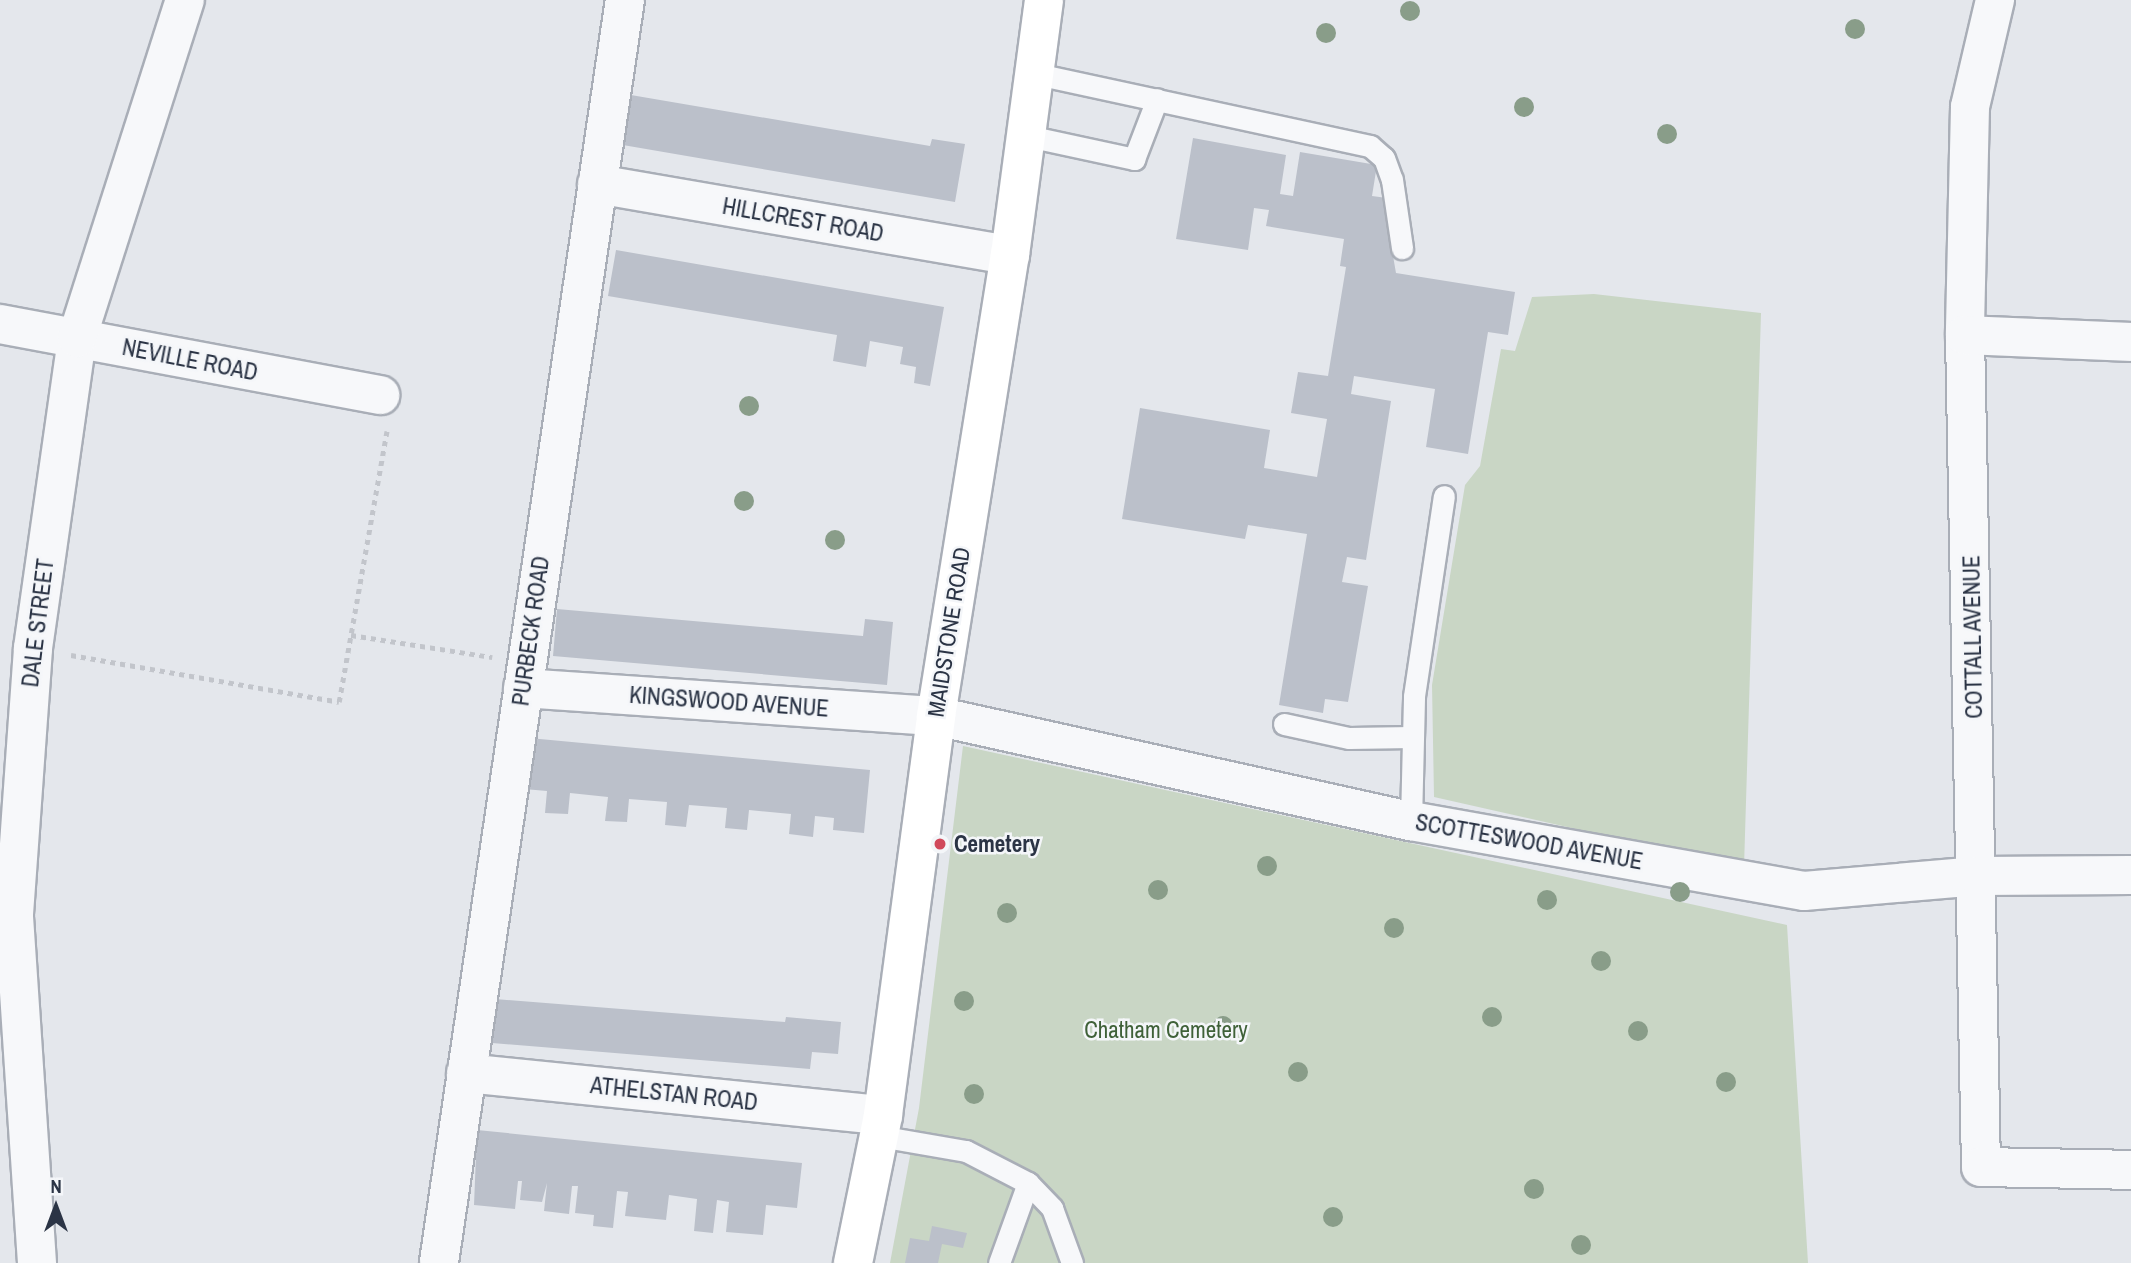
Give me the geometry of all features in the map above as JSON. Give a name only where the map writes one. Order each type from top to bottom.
[{"type":"main road","name":"MAIDSTONE ROAD","points":[[853,1263],[881,1126],[936,716],[1010,255],[1023,135],[1044,0]]},
{"type":"street","name":"DALE STREET","points":[[37,1263],[7,913],[33,648],[77,338],[186,0]]},
{"type":"street","name":"PURBECK ROAD","points":[[439,1262],[625,0]]},
{"type":"street","name":"COTTALL AVENUE","points":[[1995,0],[1970,107],[1965,335],[1978,876],[1981,1167],[2131,1170]]},
{"type":"street","name":"HILLCREST ROAD","points":[[597,184],[1010,255]]},
{"type":"street","name":"NEVILLE ROAD","points":[[0,324],[380,396]]},
{"type":"street","points":[[1965,335],[2131,342]]},
{"type":"street","name":"KINGSWOOD AVENUE","points":[[523,688],[936,716]]},
{"type":"street","name":"SCOTTESWOOD AVENUE","points":[[936,716],[1395,817],[1804,891],[1978,876],[2131,875]]},
{"type":"street","name":"ATHELSTAN ROAD","points":[[466,1073],[881,1126]]},
{"type":"lane","points":[[1032,73],[1370,146],[1384,158],[1392,180],[1402,248]]},
{"type":"lane","points":[[1023,135],[1134,159],[1157,99]]},
{"type":"lane","points":[[1395,817],[1412,737],[1414,696],[1444,496]]},
{"type":"lane","points":[[1284,724],[1349,738],[1412,737]]},
{"type":"lane","points":[[881,1126],[966,1151],[1028,1183],[1052,1208],[1072,1263]]},
{"type":"lane","points":[[999,1263],[1028,1183]]},
{"type":"path","points":[[33,648],[339,702],[393,398],[380,396]]},
{"type":"path","points":[[351,635],[469,653]]},
{"type":"green space","points":[[1594,294],[1761,313],[1744,867],[1434,797],[1432,685],[1465,485],[1480,466],[1501,349],[1515,351],[1532,297]]},
{"type":"green space","name":"Chatham Cemetery","points":[[963,746],[1787,925],[1808,1263],[890,1263],[919,1108]]},
{"type":"building","points":[[625,94],[930,146],[932,139],[965,144],[955,202],[617,144]]},
{"type":"building","points":[[1193,138],[1286,155],[1280,194],[1293,196],[1300,152],[1377,165],[1372,196],[1387,198],[1385,210],[1396,273],[1515,292],[1508,335],[1488,332],[1468,454],[1426,447],[1435,389],[1354,376],[1351,394],[1391,401],[1366,560],[1347,557],[1342,582],[1368,586],[1348,702],[1325,699],[1323,713],[1279,705],[1307,534],[1248,525],[1245,539],[1122,519],[1140,408],[1270,430],[1264,468],[1317,477],[1327,419],[1291,413],[1298,372],[1328,376],[1346,267],[1340,266],[1344,239],[1266,226],[1269,210],[1254,208],[1248,250],[1176,239]]},
{"type":"building","points":[[616,250],[944,307],[930,386],[914,383],[916,367],[900,364],[903,347],[870,341],[866,367],[833,361],[837,335],[608,296]]},
{"type":"building","points":[[557,609],[863,636],[865,619],[893,622],[887,685],[553,656]]},
{"type":"building","points":[[529,738],[870,770],[864,833],[833,830],[834,818],[815,816],[813,837],[789,834],[791,814],[749,810],[747,830],[725,828],[727,808],[689,805],[686,827],[665,825],[667,802],[629,799],[627,822],[605,821],[608,797],[570,793],[568,814],[545,813],[547,791],[524,789]]},
{"type":"building","points":[[495,999],[785,1022],[786,1017],[841,1022],[838,1054],[812,1052],[810,1069],[492,1043]]},
{"type":"building","points":[[477,1130],[802,1163],[797,1208],[766,1205],[763,1235],[726,1232],[729,1202],[717,1200],[713,1233],[694,1231],[697,1199],[669,1195],[666,1220],[625,1216],[628,1192],[617,1191],[613,1228],[593,1226],[594,1215],[575,1213],[578,1186],[572,1186],[569,1214],[544,1211],[547,1183],[542,1202],[520,1200],[522,1181],[518,1181],[515,1209],[474,1205]]},
{"type":"building","points":[[932,1226],[967,1233],[963,1248],[942,1244],[938,1263],[905,1263],[910,1238],[929,1241]]},
{"type":"place","name":"Cemetery","points":[[940,844]]}]
